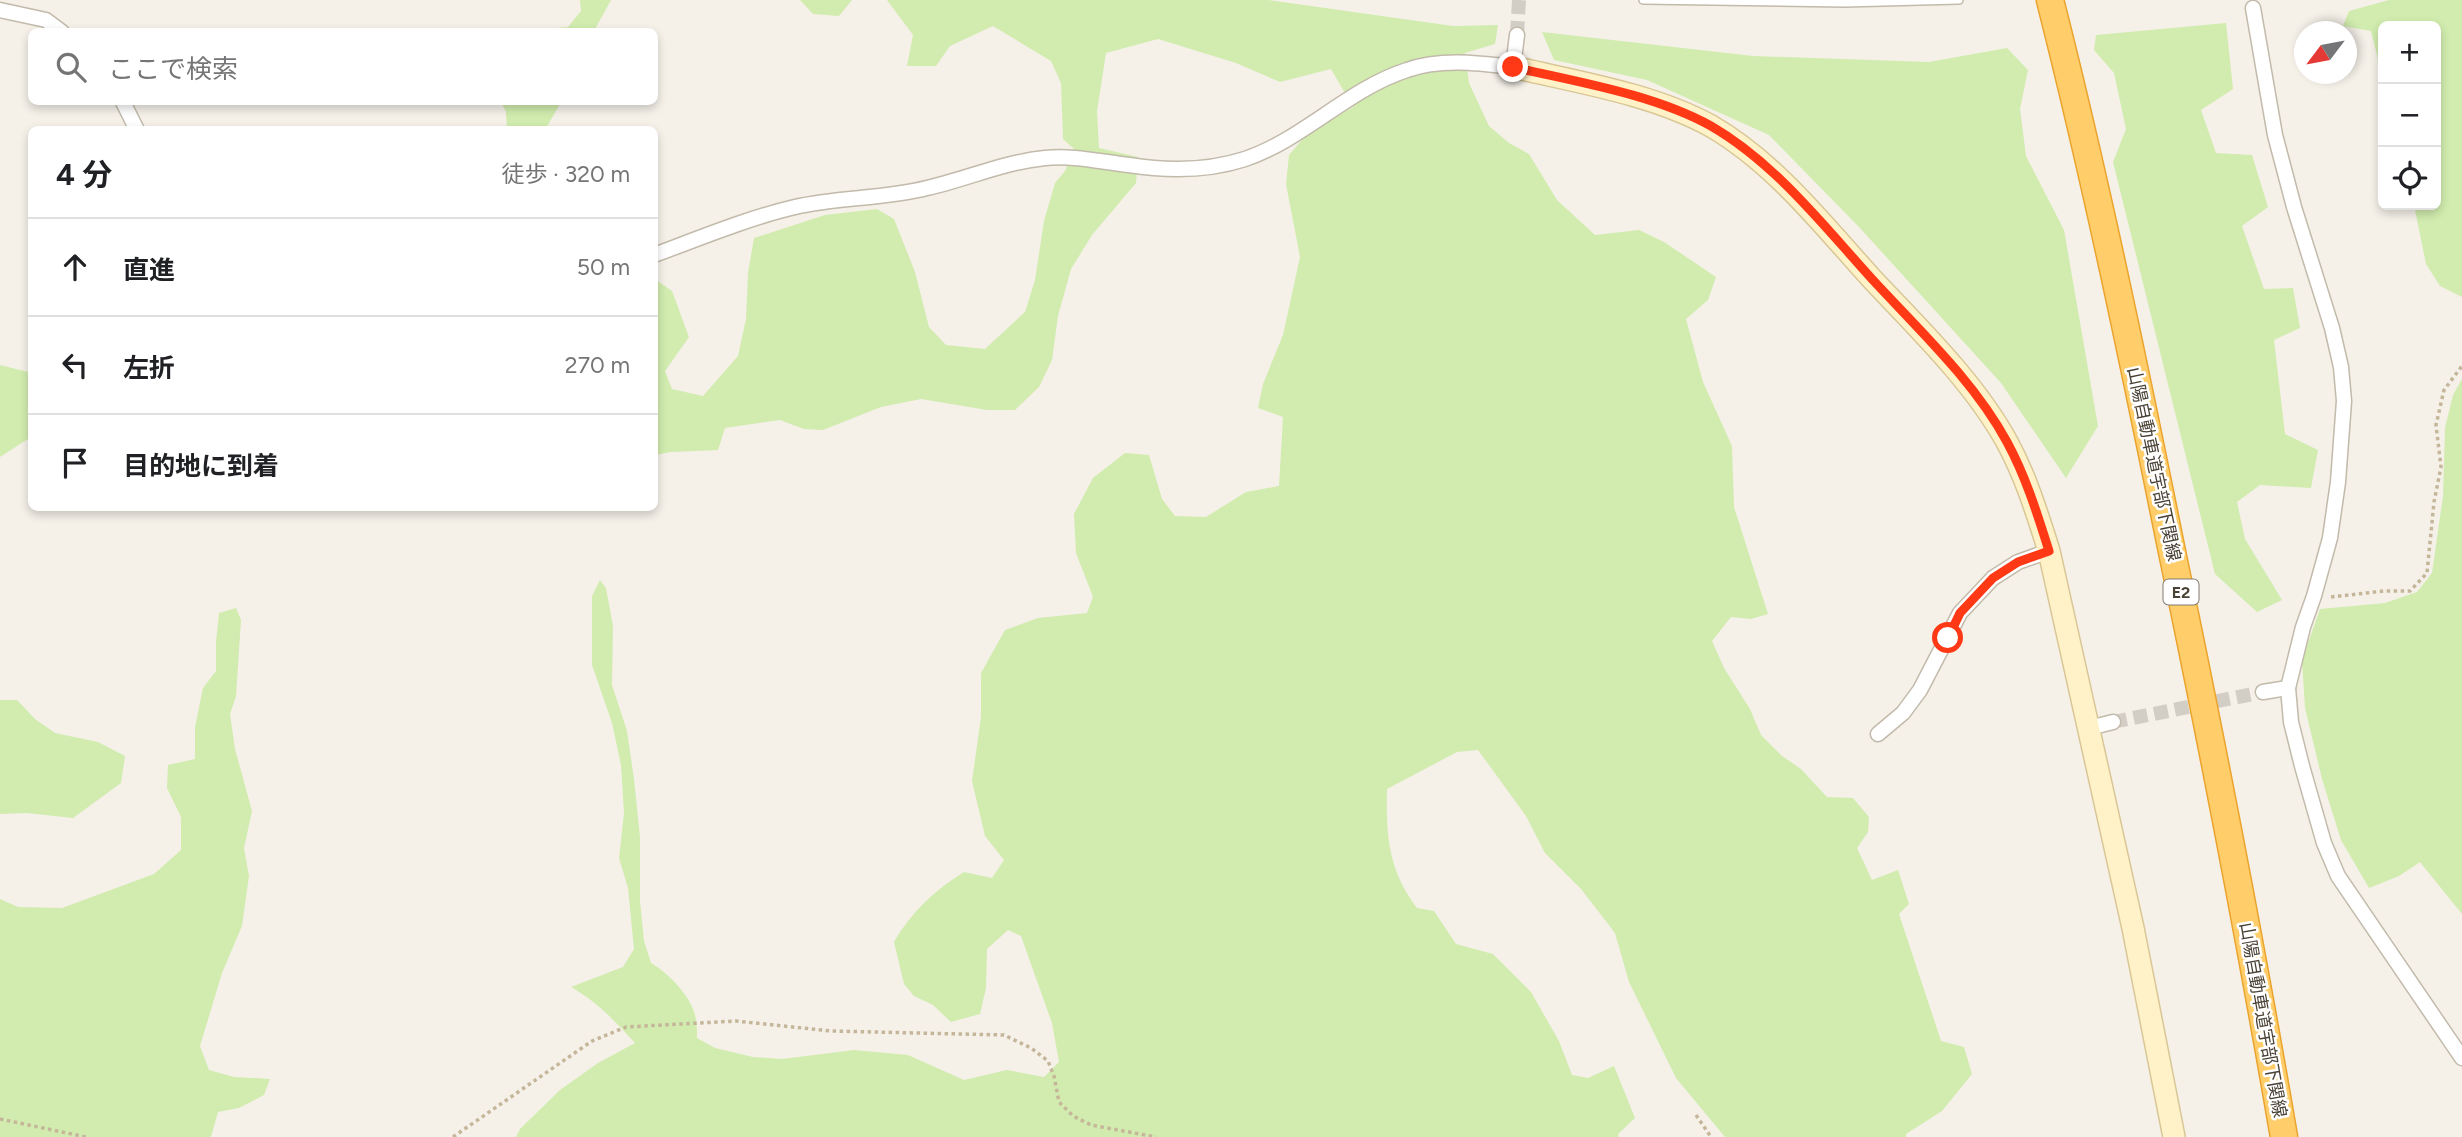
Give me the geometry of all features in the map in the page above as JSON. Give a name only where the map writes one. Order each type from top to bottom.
[{"type":"highway","name":"山陽自動車道宇部下関線","points":[[2050,0],[2105,226],[2210,735],[2284,1137]]},
{"type":"street","points":[[2253,8],[2275,135],[2294,207],[2332,328],[2341,367],[2344,401],[2330,537],[2288,688],[2291,722],[2323,844],[2339,876],[2462,1058]]},
{"type":"street","points":[[0,10],[46,20],[57,28]]},
{"type":"street","points":[[1513,67],[1517,36]]},
{"type":"street","points":[[658,254],[796,207],[926,188],[1003,165],[1046,158],[1079,158],[1132,166],[1190,169],[1222,165],[1245,159],[1277,145],[1374,84],[1409,69],[1456,63],[1513,67],[1594,86],[1678,111],[1710,126],[1779,178],[1965,382],[2006,440],[2030,490],[2049,551],[2089,728],[2133,928],[2174,1137]]},
{"type":"street","points":[[124,105],[135,126]]},
{"type":"street","points":[[1878,734],[1903,713],[1920,690],[1960,613],[1993,578],[2018,562],[2049,551]]},
{"type":"street","points":[[2263,692],[2288,688]]},
{"type":"street","points":[[2089,728],[2113,722]]},
{"type":"lane","points":[[1643,0],[1845,3],[1959,0]]},
{"type":"path","points":[[2314,596],[2410,592],[2427,573],[2434,502],[2441,467],[2436,425],[2444,390],[2462,366]]},
{"type":"path","points":[[453,1137],[592,1041],[626,1027],[736,1021],[831,1031],[1004,1035],[1048,1060],[1055,1076],[1059,1102],[1073,1116],[1091,1125],[1156,1137]]},
{"type":"path","points":[[1696,1115],[1711,1137]]},
{"type":"path","points":[[0,1119],[86,1137]]},
{"type":"green space","points":[[580,0],[611,0],[596,28],[556,28],[568,27],[581,11]]},
{"type":"green space","points":[[800,0],[852,0],[839,16],[813,14]]},
{"type":"green space","points":[[887,0],[1268,0],[1453,26],[1498,25],[1495,44],[1465,53],[1469,83],[1489,126],[1509,143],[1529,154],[1557,200],[1595,235],[1639,230],[1664,242],[1716,277],[1708,300],[1686,319],[1703,382],[1732,446],[1734,507],[1768,614],[1751,619],[1731,617],[1712,641],[1724,668],[1750,709],[1761,735],[1782,756],[1801,769],[1827,797],[1853,798],[1869,817],[1868,832],[1857,848],[1872,880],[1898,870],[1909,904],[1899,914],[1941,1041],[1964,1047],[1972,1074],[1942,1111],[1906,1134],[1906,1137],[1725,1137],[1676,1078],[1629,982],[1615,933],[1581,889],[1545,853],[1526,816],[1478,750],[1457,752],[1387,789],[1388,837],[1394,866],[1417,908],[1434,911],[1456,944],[1493,954],[1531,992],[1559,1041],[1572,1075],[1588,1078],[1614,1066],[1635,1118],[1618,1134],[1619,1137],[516,1137],[520,1129],[560,1090],[598,1063],[635,1043],[597,1005],[571,987],[623,967],[634,949],[628,888],[619,858],[624,813],[621,765],[612,723],[592,665],[592,596],[600,580],[606,588],[613,626],[612,685],[627,731],[634,779],[640,837],[640,901],[644,941],[651,963],[671,979],[692,1007],[696,1018],[697,1038],[715,1048],[753,1057],[782,1059],[854,1050],[908,1055],[964,1080],[1007,1070],[1044,1077],[1059,1062],[1052,1023],[1021,936],[1008,930],[987,949],[986,988],[980,1014],[951,1022],[933,1005],[914,996],[904,984],[894,942],[916,911],[943,886],[964,872],[992,878],[1004,860],[985,836],[972,781],[981,717],[981,673],[1005,630],[1038,618],[1087,613],[1093,597],[1076,553],[1074,514],[1093,478],[1125,453],[1149,455],[1162,499],[1175,516],[1206,517],[1246,492],[1279,486],[1283,417],[1258,408],[1263,384],[1283,335],[1300,257],[1286,184],[1289,155],[1307,134],[1353,107],[1331,69],[1280,82],[1236,63],[1158,39],[1106,53],[1097,111],[1099,148],[1138,157],[1136,183],[1092,235],[1071,269],[1058,316],[1052,360],[1039,387],[1015,410],[987,410],[921,399],[881,407],[823,430],[804,429],[780,420],[725,428],[718,450],[658,454],[658,281],[672,291],[689,337],[665,371],[672,389],[703,396],[738,356],[746,319],[748,273],[754,238],[825,215],[877,209],[894,219],[915,272],[929,327],[946,345],[985,349],[1025,312],[1035,280],[1044,221],[1055,183],[1065,171],[1074,149],[1063,139],[1061,83],[1051,61],[993,26],[950,46],[936,66],[907,66],[913,35]]},
{"type":"green space","points":[[2389,0],[2462,0],[2462,297],[2440,286],[2426,264],[2415,210],[2441,210],[2441,21],[2378,21],[2378,59],[2371,31],[2357,28],[2357,21],[2345,21],[2349,11]]},
{"type":"green space","points":[[2226,23],[2233,89],[2201,110],[2216,153],[2252,155],[2268,207],[2242,226],[2264,289],[2293,288],[2300,328],[2274,340],[2285,434],[2318,450],[2311,488],[2260,485],[2237,502],[2245,539],[2282,600],[2257,612],[2215,574],[2113,162],[2126,129],[2114,73],[2094,50],[2096,35]]},
{"type":"green space","points":[[1542,32],[1753,56],[1929,62],[2007,48],[2028,70],[2020,109],[2026,156],[2064,230],[2098,426],[2066,478],[2001,383],[1859,227],[1769,135],[1647,80],[1554,60]]},
{"type":"green space","points":[[502,105],[559,105],[547,126],[507,126]]},
{"type":"green space","points":[[0,365],[28,372],[28,439],[0,457]]},
{"type":"green space","points":[[2462,379],[2462,914],[2420,862],[2399,876],[2369,888],[2341,840],[2322,779],[2305,708],[2302,660],[2320,609],[2385,603],[2417,592],[2432,573],[2443,496],[2445,428],[2453,395]]},
{"type":"green space","points":[[236,608],[241,620],[236,696],[230,714],[235,749],[252,811],[244,848],[249,876],[242,926],[222,973],[200,1046],[209,1070],[234,1077],[270,1079],[264,1095],[239,1108],[218,1112],[211,1137],[0,1137],[0,899],[18,907],[62,908],[154,874],[181,850],[181,817],[167,788],[168,765],[195,759],[195,727],[203,688],[216,671],[219,613]]},
{"type":"green space","points":[[0,700],[17,700],[35,719],[55,733],[98,742],[125,756],[121,783],[73,818],[27,813],[0,814]]},
{"type":"tunnel","points":[[1517,35],[1519,0]]},
{"type":"tunnel","points":[[2113,722],[2263,692]]},
{"type":"route","points":[[1513,67],[1636,97],[1678,111],[1710,126],[1746,150],[1779,178],[1814,215],[1965,382],[2006,440],[2030,490],[2049,551],[2018,562],[1993,578],[1960,613],[1948,638]]}]
